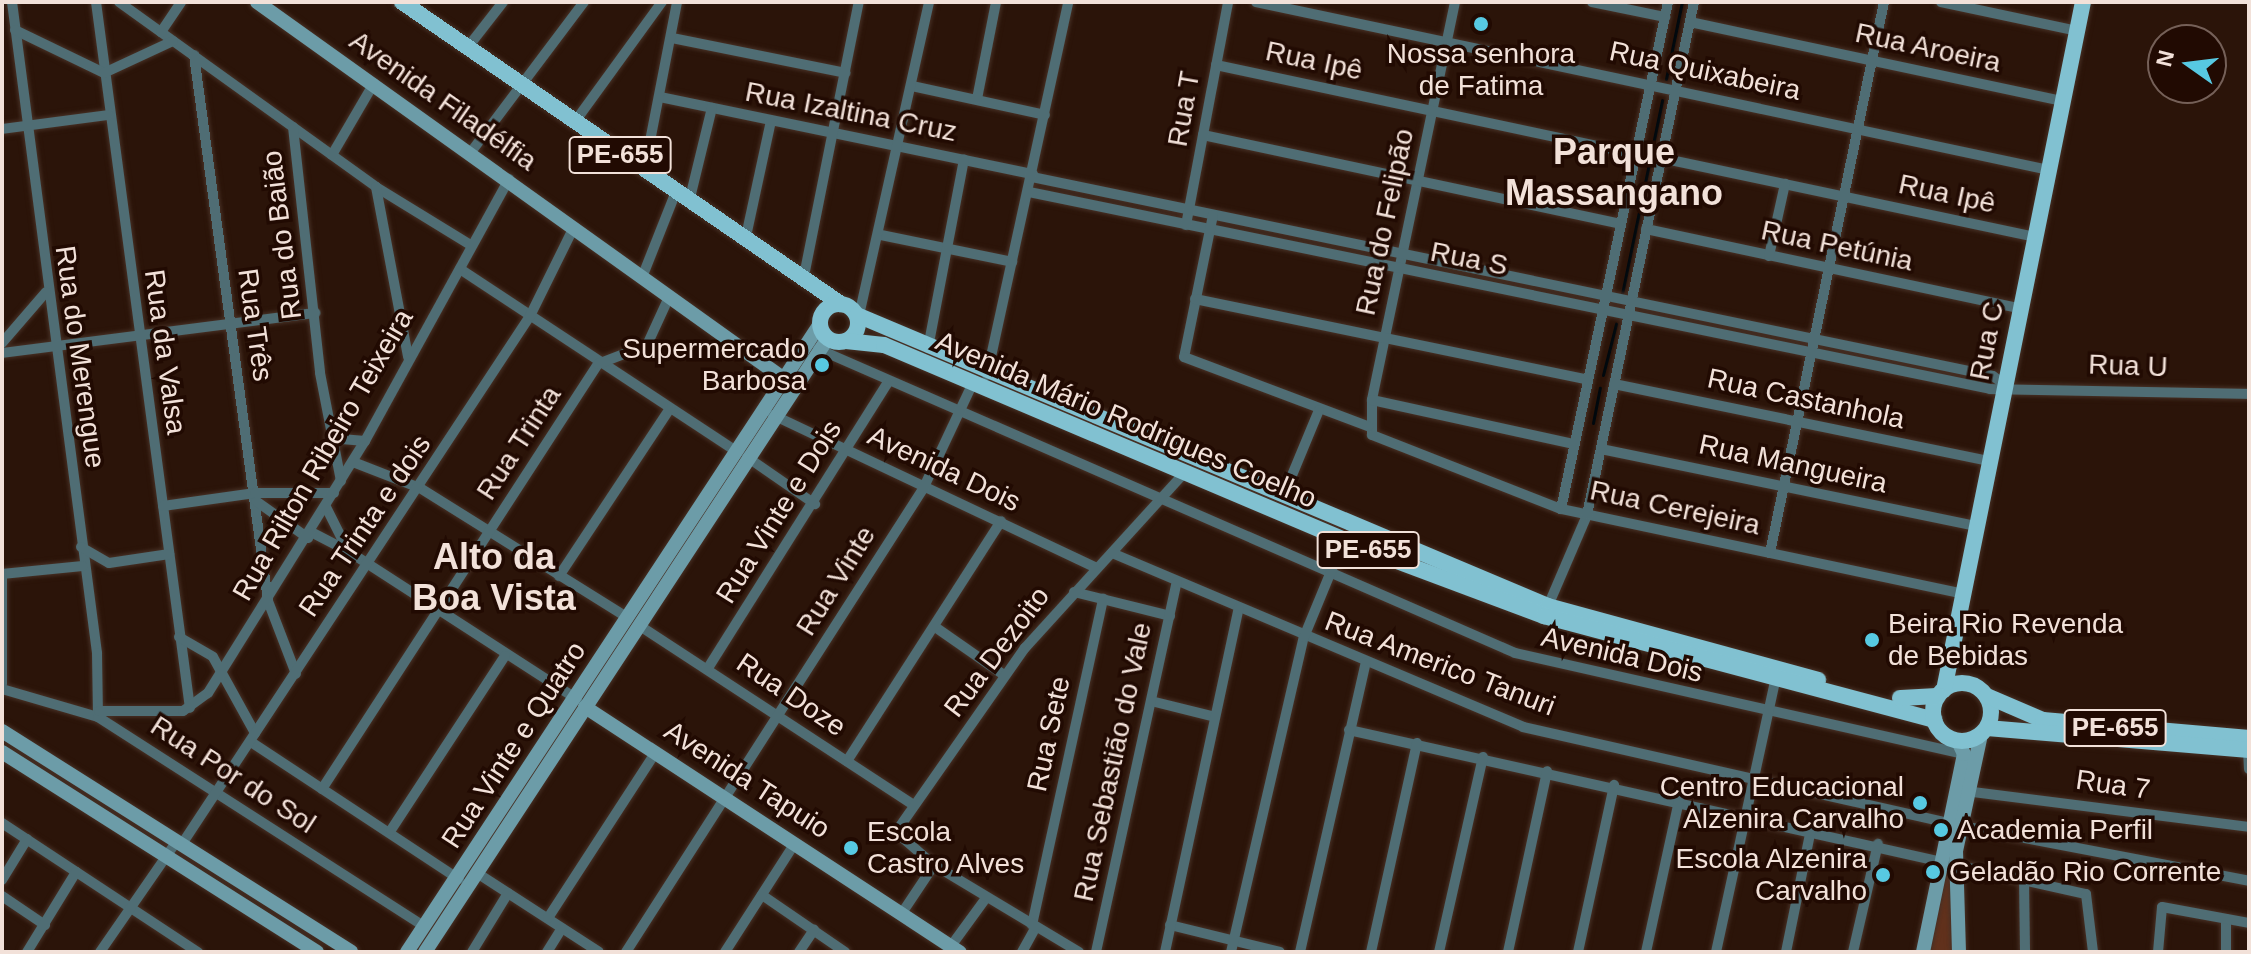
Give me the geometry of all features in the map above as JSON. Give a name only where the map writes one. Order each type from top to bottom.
[{"type":"main road","name":"Rua C","points":[[1941,693],[2083,2]]},
{"type":"main road","name":"PE-655","points":[[414,5],[574,123],[858,318]]},
{"type":"main road","points":[[822,337],[824,311],[841,304]]},
{"type":"main road","points":[[846,341],[858,318]]},
{"type":"main road","name":"Avenida Mário Rodrigues Coelho","points":[[858,318],[987,376],[1548,606],[1733,660],[1913,701],[1941,693]]},
{"type":"main road","name":"PE-655","points":[[822,337],[846,341]]},
{"type":"main road","name":"Avenida Mário Rodrigues Coelho","points":[[846,341],[874,341],[1344,540],[1590,632],[1775,682],[1934,720]]},
{"type":"main road","name":"PE-655","points":[[1941,693],[1967,683],[1987,696],[2043,720],[2249,746]]},
{"type":"main road","points":[[1934,720],[1941,693]]},
{"type":"main road","points":[[1984,731],[1987,696]]},
{"type":"main road","name":"PE-655","points":[[1934,720],[1961,748],[1984,731],[2249,746]]},
{"type":"street","name":"Rua do Merengue","points":[[12,2],[25,125],[81,547],[98,714]]},
{"type":"street","name":"Rua da Valsa","points":[[96,2],[108,115],[190,708]]},
{"type":"street","name":"Rua do Baião","points":[[119,2],[376,187],[469,244]]},
{"type":"street","points":[[161,32],[181,2]]},
{"type":"street","name":"Avenida Filadélfia","points":[[257,2],[509,179],[787,381]]},
{"type":"street","points":[[468,47],[503,2]]},
{"type":"street","points":[[471,152],[584,2]]},
{"type":"street","points":[[574,123],[662,2]]},
{"type":"street","points":[[644,172],[677,2]]},
{"type":"street","points":[[858,318],[881,235],[929,2]]},
{"type":"street","points":[[977,99],[996,2]]},
{"type":"street","points":[[987,376],[1068,2]]},
{"type":"street","name":"Rua T","points":[[1186,225],[1228,2]]},
{"type":"street","name":"Rua Quixabeira","points":[[1256,2],[1676,88],[2049,170]]},
{"type":"street","name":"Rua do Felipão","points":[[1368,426],[1455,2]]},
{"type":"street","points":[[1592,2],[1665,17]]},
{"type":"street","points":[[1561,509],[1668,2]]},
{"type":"street","points":[[1548,606],[1587,515],[1694,2]]},
{"type":"street","points":[[1770,553],[1884,2]]},
{"type":"street","points":[[1941,2],[2077,31]]},
{"type":"street","points":[[803,283],[834,133],[855,3]]},
{"type":"street","name":"Rua Aroeira","points":[[1690,22],[2063,101]]},
{"type":"street","points":[[15,30],[104,73],[173,41]]},
{"type":"street","points":[[672,38],[845,73]]},
{"type":"street","name":"Rua Três","points":[[194,55],[268,601],[296,674]]},
{"type":"street","name":"Rua Ipê","points":[[1216,65],[1636,154]]},
{"type":"street","points":[[332,155],[374,83]]},
{"type":"street","points":[[912,86],[1045,115]]},
{"type":"street","name":"Rua Izaltina Cruz","points":[[660,97],[964,159],[1190,210]]},
{"type":"street","points":[[643,275],[682,199],[712,108]]},
{"type":"street","points":[[2,129],[108,115]]},
{"type":"street","points":[[745,243],[771,121]]},
{"type":"street","name":"Rua do Baião","points":[[293,127],[330,438],[341,481]]},
{"type":"street","points":[[1203,135],[1621,224]]},
{"type":"street","name":"Rua Ipê","points":[[1661,158],[2035,237]]},
{"type":"street","points":[[927,350],[964,159]]},
{"type":"street","name":"Rua Rilton Ribeiro Teixeira","points":[[190,708],[208,693],[220,669],[268,601],[326,507],[460,269],[469,244],[509,179]]},
{"type":"street","points":[[1769,256],[1785,184]]},
{"type":"street","points":[[376,187],[408,357]]},
{"type":"street","name":"Rua S","points":[[1029,192],[1629,314],[1811,355]]},
{"type":"street","name":"Rua S","points":[[1190,210],[1993,376],[2005,385]]},
{"type":"street","points":[[1213,215],[1185,350],[1189,363],[1368,426]]},
{"type":"street","name":"Rua Trinta e dois","points":[[100,952],[166,855],[180,843],[218,793],[420,488],[530,316],[574,227]]},
{"type":"street","name":"Rua Petúnia","points":[[1646,229],[2019,308]]},
{"type":"street","points":[[881,235],[1012,262]]},
{"type":"street","points":[[460,269],[598,364],[742,454],[815,504]]},
{"type":"street","points":[[2,343],[47,290]]},
{"type":"street","points":[[598,364],[647,345],[669,297]]},
{"type":"street","points":[[1195,299],[1588,380]]},
{"type":"street","points":[[2,353],[315,313]]},
{"type":"street","name":"Rua Vinte e Quatro","points":[[424,941],[459,879],[581,703],[787,381],[822,337]]},
{"type":"street","name":"Rua Vinte e Quatro","points":[[742,454],[773,415],[787,381],[822,337]]},
{"type":"street","name":"Avenida Dois","points":[[822,337],[888,382],[958,414],[1163,500],[1328,576],[1538,660],[1768,712],[1961,748]]},
{"type":"street","name":"Rua U","points":[[1811,355],[1990,389],[2005,385],[2249,394]]},
{"type":"street","name":"Rua Trinta","points":[[322,789],[598,364]]},
{"type":"street","name":"Rua Vinte e Dois","points":[[708,668],[815,504],[888,382]]},
{"type":"street","name":"Rua Castanhola","points":[[1614,384],[1988,461]]},
{"type":"street","name":"Rua Vinte","points":[[727,795],[780,717],[923,489],[972,385]]},
{"type":"street","points":[[1372,400],[1574,444]]},
{"type":"street","points":[[559,576],[669,410]]},
{"type":"street","points":[[1283,497],[1319,410]]},
{"type":"street","name":"Avenida Dois","points":[[773,415],[923,489],[1001,521],[1095,567]]},
{"type":"street","name":"Rua Cerejeira","points":[[1368,426],[1386,443],[1561,509],[1961,593]]},
{"type":"street","points":[[330,438],[365,441]]},
{"type":"street","name":"Rua Mangueira","points":[[1601,449],[1975,526]]},
{"type":"street","name":"Rua Doze","points":[[353,462],[420,488],[708,668],[914,805]]},
{"type":"street","name":"Rua Dezoito","points":[[934,865],[896,838],[914,805],[1004,675],[1095,567],[1163,500],[1184,473]]},
{"type":"street","points":[[163,506],[334,493]]},
{"type":"street","name":"Avenida Tapuio","points":[[255,497],[309,535],[348,551],[435,612],[727,795],[956,949]]},
{"type":"street","points":[[326,507],[348,551]]},
{"type":"street","points":[[847,761],[938,629],[1001,521]]},
{"type":"street","points":[[1232,947],[1304,637],[1344,540]]},
{"type":"street","points":[[81,547],[109,563],[169,554]]},
{"type":"street","name":"Rua Americo Tanuri","points":[[1112,553],[1304,637],[1523,727],[1956,824],[2249,881]]},
{"type":"street","points":[[2,687],[2,575],[83,566]]},
{"type":"street","name":"Rua Sebastião do Vale","points":[[1096,952],[1177,582]]},
{"type":"street","points":[[1074,592],[1170,616]]},
{"type":"street","name":"Rua Sete","points":[[1022,952],[1034,926],[1103,599]]},
{"type":"street","points":[[1165,952],[1239,608]]},
{"type":"street","points":[[938,629],[1004,675]]},
{"type":"street","points":[[179,637],[208,653],[220,669],[253,738],[322,789],[391,830],[459,879]]},
{"type":"street","points":[[391,830],[505,656]]},
{"type":"street","points":[[1300,952],[1366,662]]},
{"type":"street","points":[[1716,952],[1775,682]]},
{"type":"street","name":"Rua Por do Sol","points":[[2,687],[98,714],[218,793],[424,941]]},
{"type":"street","points":[[1151,701],[1215,717]]},
{"type":"street","points":[[98,714],[190,708]]},
{"type":"street","name":"Rua Vinte e Quatro","points":[[407,952],[424,941],[477,873],[571,718]]},
{"type":"street","points":[[1349,730],[1943,858],[1957,867],[2086,894],[2092,905],[2093,952]]},
{"type":"street","points":[[2,731],[350,951]]},
{"type":"street","points":[[1923,952],[1943,858],[1984,731]]},
{"type":"street","points":[[1371,952],[1417,743]]},
{"type":"street","points":[[2249,746],[2249,769]]},
{"type":"street","points":[[1961,748],[1964,791]]},
{"type":"street","points":[[2,752],[317,952]]},
{"type":"street","points":[[548,918],[656,752]]},
{"type":"street","points":[[1439,952],[1483,757]]},
{"type":"street","points":[[1508,952],[1547,771]]},
{"type":"street","points":[[1578,952],[1614,785]]},
{"type":"street","name":"Rua 7","points":[[1964,791],[2249,827]]},
{"type":"street","points":[[626,952],[727,795]]},
{"type":"street","points":[[1646,952],[1679,801]]},
{"type":"street","points":[[2,823],[129,907],[180,947],[198,952]]},
{"type":"street","points":[[1956,824],[1959,952]]},
{"type":"street","points":[[1786,952],[1811,829]]},
{"type":"street","points":[[2,880],[27,839]]},
{"type":"street","points":[[725,952],[795,843]]},
{"type":"street","points":[[1853,952],[1878,844]]},
{"type":"street","points":[[902,913],[934,865],[1079,952]]},
{"type":"street","points":[[27,952],[76,872]]},
{"type":"street","points":[[477,873],[599,952]]},
{"type":"street","points":[[2024,879],[2025,952]]},
{"type":"street","points":[[472,952],[508,893]]},
{"type":"street","points":[[762,895],[845,952]]},
{"type":"street","points":[[2,896],[45,925]]},
{"type":"street","points":[[956,949],[986,898]]},
{"type":"street","points":[[2158,952],[2158,911],[2168,907],[2249,923]]},
{"type":"street","points":[[2226,919],[2226,952]]},
{"type":"street","points":[[1170,925],[1232,947],[1280,952]]},
{"type":"street","points":[[547,952],[562,928]]},
{"type":"street","points":[[799,952],[814,930]]},
{"type":"street","points":[[328,952],[350,951]]},
{"type":"shaded area","points":[[1949,867],[1955,952],[1928,952],[1945,870]]},
{"type":"waterway","points":[[1666,79],[1682,2]]},
{"type":"waterway","points":[[1622,294],[1662,100]]},
{"type":"waterway","points":[[1603,375],[1616,324]]},
{"type":"waterway","points":[[1593,423],[1600,388]]},
{"type":"place","name":"Nossa senhora de Fatima","points":[[1481,24]]},
{"type":"place","name":"Supermercado Barbosa","points":[[822,365]]},
{"type":"place","name":"Beira Rio Revenda de Bebidas","points":[[1872,640]]},
{"type":"place","name":"Centro Educacional Alzenira Carvalho","points":[[1920,803]]},
{"type":"place","name":"Academia Perfil","points":[[1941,830]]},
{"type":"place","name":"Escola Castro Alves","points":[[851,848]]},
{"type":"place","name":"Geladão Rio Corrente","points":[[1933,872]]},
{"type":"place","name":"Escola Alzenira Carvalho","points":[[1883,875]]},
{"type":"district","name":"Parque Massangano","points":[[1614,172]]},
{"type":"district","name":"Alto da Boa Vista","points":[[494,576]]}]
